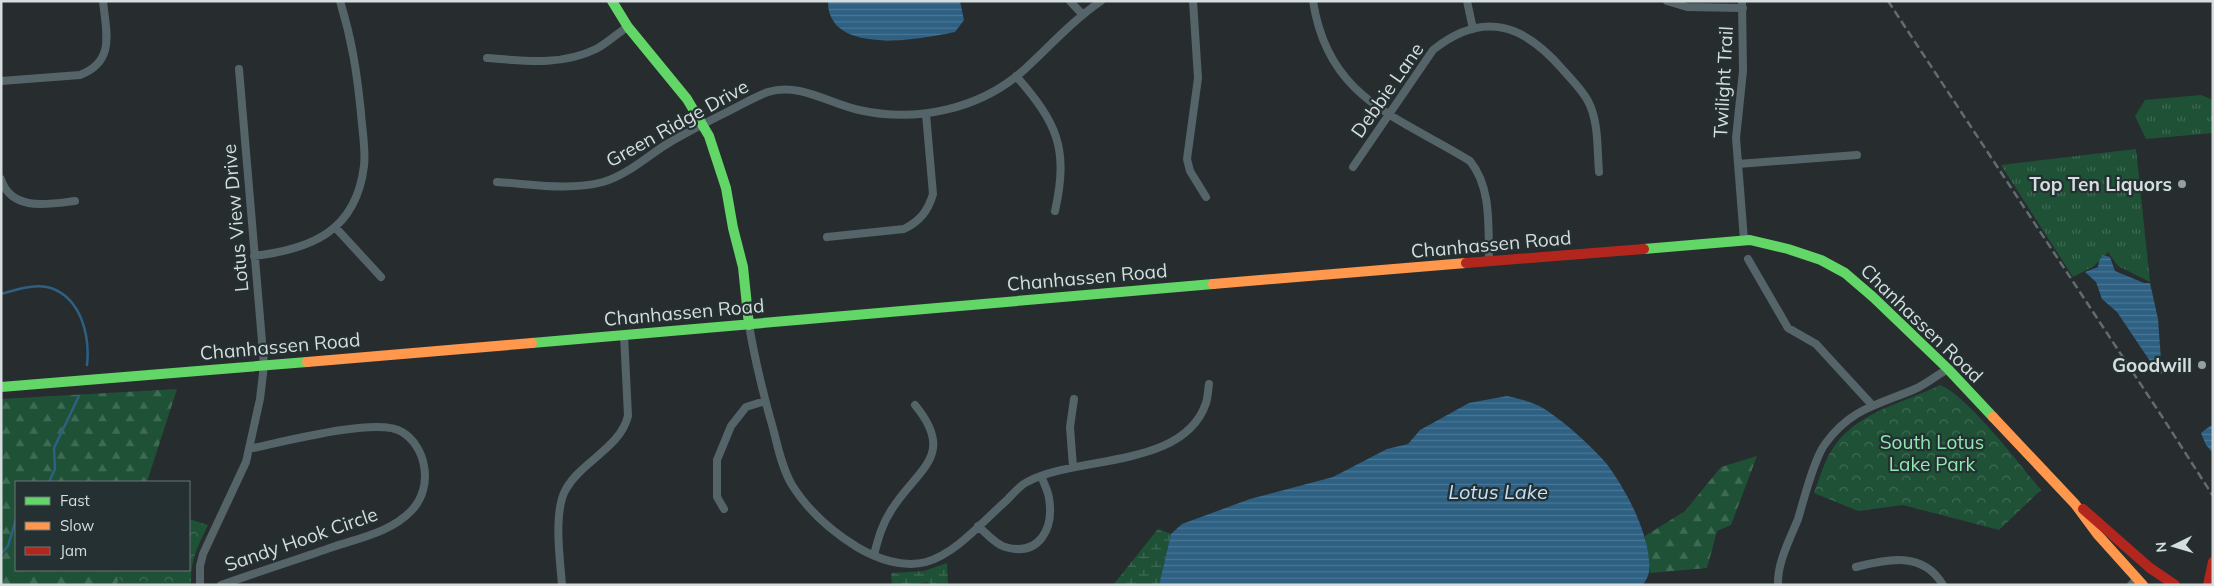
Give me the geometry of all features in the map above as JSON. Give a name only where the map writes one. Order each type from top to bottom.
[{"type":"main road","points":[[612,1],[628,27],[687,99],[709,136],[726,188],[732,228],[743,267],[749,325]]},
{"type":"main road","name":"Chanhassen Road","points":[[1,387],[1744,240],[1788,249],[1822,260],[1845,273],[1874,297],[1948,369],[2075,504],[2137,583]]},
{"type":"main road","name":"Chanhassen Road","points":[[2075,504],[2095,518],[2155,572],[2175,585]]},
{"type":"main road","points":[[2208,585],[2213,562]]},
{"type":"street","points":[[1,81],[80,75],[91,71],[99,64],[106,49],[103,1]]},
{"type":"street","points":[[254,256],[298,249],[315,241],[335,227],[355,201],[361,183],[364,164],[357,68],[352,40],[340,1]]},
{"type":"street","points":[[1070,1],[1082,14]]},
{"type":"street","name":"Green Ridge Drive","points":[[497,182],[566,186],[603,182],[620,175],[668,143],[758,96],[770,92],[784,90],[810,94],[859,110],[886,114],[926,114],[960,106],[987,96],[1016,76],[1082,14],[1101,1]]},
{"type":"street","points":[[1193,1],[1198,78],[1187,159],[1190,171],[1206,197]]},
{"type":"street","points":[[1313,1],[1315,16],[1333,59],[1362,96],[1388,115],[1464,157],[1479,171],[1486,198],[1489,261]]},
{"type":"street","points":[[1467,1],[1473,29]]},
{"type":"street","points":[[1667,1],[1687,6],[1742,5]]},
{"type":"street","name":"Twilight Trail","points":[[1742,5],[1743,71],[1736,138],[1744,240]]},
{"type":"street","points":[[487,58],[538,62],[565,60],[599,48],[628,27]]},
{"type":"street","name":"Debbie Lane","points":[[1353,167],[1433,50],[1446,40],[1473,29],[1493,27],[1509,29],[1525,35],[1550,55],[1588,101],[1595,125],[1599,172]]},
{"type":"street","name":"Lotus View Drive","points":[[200,585],[200,566],[203,554],[246,462],[260,399],[264,365],[238,69]]},
{"type":"street","points":[[1016,76],[1047,115],[1055,133],[1060,152],[1062,173],[1055,211]]},
{"type":"street","points":[[827,237],[898,231],[915,224],[923,215],[930,205],[933,194],[926,114]]},
{"type":"street","name":"Twilight Trail","points":[[1738,164],[1857,155]]},
{"type":"street","points":[[1,179],[9,192],[18,200],[29,204],[75,201]]},
{"type":"street","points":[[335,227],[380,277]]},
{"type":"street","points":[[1748,259],[1788,328],[1816,344],[1872,404]]},
{"type":"street","points":[[749,325],[765,401],[780,454],[792,484],[811,510],[834,534],[891,562],[925,562],[944,554],[1025,483],[1041,476],[1073,467],[1121,460],[1162,446],[1186,431],[1198,419],[1206,403],[1209,384]]},
{"type":"street","points":[[562,585],[559,509],[565,490],[574,478],[614,440],[626,425],[628,416],[624,335]]},
{"type":"street","points":[[1778,585],[1778,578],[1786,550],[1824,445],[1840,427],[1860,411],[1872,404],[1917,388],[1948,369]]},
{"type":"street","points":[[1073,467],[1070,426],[1074,398]]},
{"type":"street","points":[[724,510],[717,497],[717,460],[731,426],[746,407],[765,401]]},
{"type":"street","points":[[874,555],[882,526],[905,490],[929,464],[933,453],[932,434],[924,416],[915,405]]},
{"type":"street","name":"Sandy Hook Circle","points":[[221,585],[387,528],[411,511],[422,496],[426,475],[423,458],[414,442],[396,429],[378,427],[349,429],[249,449]]},
{"type":"street","points":[[978,526],[997,543],[1005,547],[1017,549],[1035,546],[1045,535],[1049,527],[1049,498],[1041,476]]},
{"type":"street","points":[[1856,567],[1887,560],[1917,562],[1931,570],[1943,585]]},
{"type":"green space","points":[[2201,95],[2213,100],[2213,133],[2146,139],[2135,116],[2145,100]]},
{"type":"green space","points":[[2136,149],[2150,282],[2118,266],[2108,252],[2094,266],[2073,277],[2001,165]]},
{"type":"green space","name":"South Lotus Lake Park","points":[[1940,385],[1951,391],[1978,416],[2041,490],[1999,530],[1903,505],[1858,511],[1814,493],[1830,453],[1840,439],[1852,428],[1865,418],[1879,411]]},
{"type":"green space","points":[[177,389],[147,481],[15,481],[15,571],[121,571],[117,585],[1,585],[1,399]]},
{"type":"green space","points":[[1757,456],[1731,525],[1717,531],[1707,568],[1650,573],[1645,536],[1685,511],[1721,467]]},
{"type":"green space","points":[[190,519],[208,525],[193,561],[191,585],[117,585],[121,571],[190,571]]},
{"type":"green space","points":[[1158,529],[1171,534],[1159,585],[1113,585]]},
{"type":"green space","points":[[947,563],[948,585],[933,585],[927,582],[912,585],[892,585],[891,573],[924,571]]},
{"type":"water","points":[[828,1],[960,1],[964,20],[955,32],[921,38],[879,40],[859,37],[843,30],[832,19]]},
{"type":"water","points":[[2103,255],[2110,257],[2115,271],[2144,283],[2150,283],[2158,319],[2162,374],[2158,373],[2117,312],[2102,299],[2096,282],[2085,272],[2098,267]]},
{"type":"water","name":"Lotus Lake","points":[[1507,396],[1534,404],[1549,412],[1593,449],[1614,474],[1636,514],[1646,544],[1649,558],[1649,573],[1643,585],[1159,585],[1171,534],[1182,524],[1250,499],[1333,477],[1387,449],[1408,444],[1420,430],[1469,403]]},
{"type":"water","points":[[2210,426],[2213,426],[2213,453],[2206,445],[2201,433]]},
{"type":"waterway","points":[[1,294],[39,286],[51,288],[62,293],[77,310],[82,320],[87,343],[87,365]]},
{"type":"waterway","points":[[49,481],[55,469],[54,448],[79,396]]},
{"type":"waterway","points":[[1,554],[8,546],[15,522]]},
{"type":"railway","points":[[1888,1],[2213,496]]},
{"type":"traffic: fast","points":[[612,1],[628,27],[687,99],[709,136],[726,188],[733,228],[743,267],[749,325]]},
{"type":"traffic: fast","points":[[1644,249],[1750,240],[1788,249],[1821,260],[1845,273],[1873,297],[1948,369],[1993,417]]},
{"type":"traffic: fast","points":[[532,343],[1213,284]]},
{"type":"traffic: fast","points":[[1,387],[307,362]]},
{"type":"traffic: slow","points":[[1213,284],[1466,263]]},
{"type":"traffic: slow","points":[[307,362],[532,343]]},
{"type":"traffic: slow","points":[[1993,417],[2075,504],[2098,535],[2143,585]]},
{"type":"traffic: jam","points":[[1466,263],[1644,249]]},
{"type":"traffic: jam","points":[[2083,509],[2150,568],[2175,585]]},
{"type":"traffic: jam","points":[[2208,585],[2213,562]]},
{"type":"place","name":"Top Ten Liquors","points":[[2182,184]]},
{"type":"place","name":"Goodwill","points":[[2202,365]]}]
